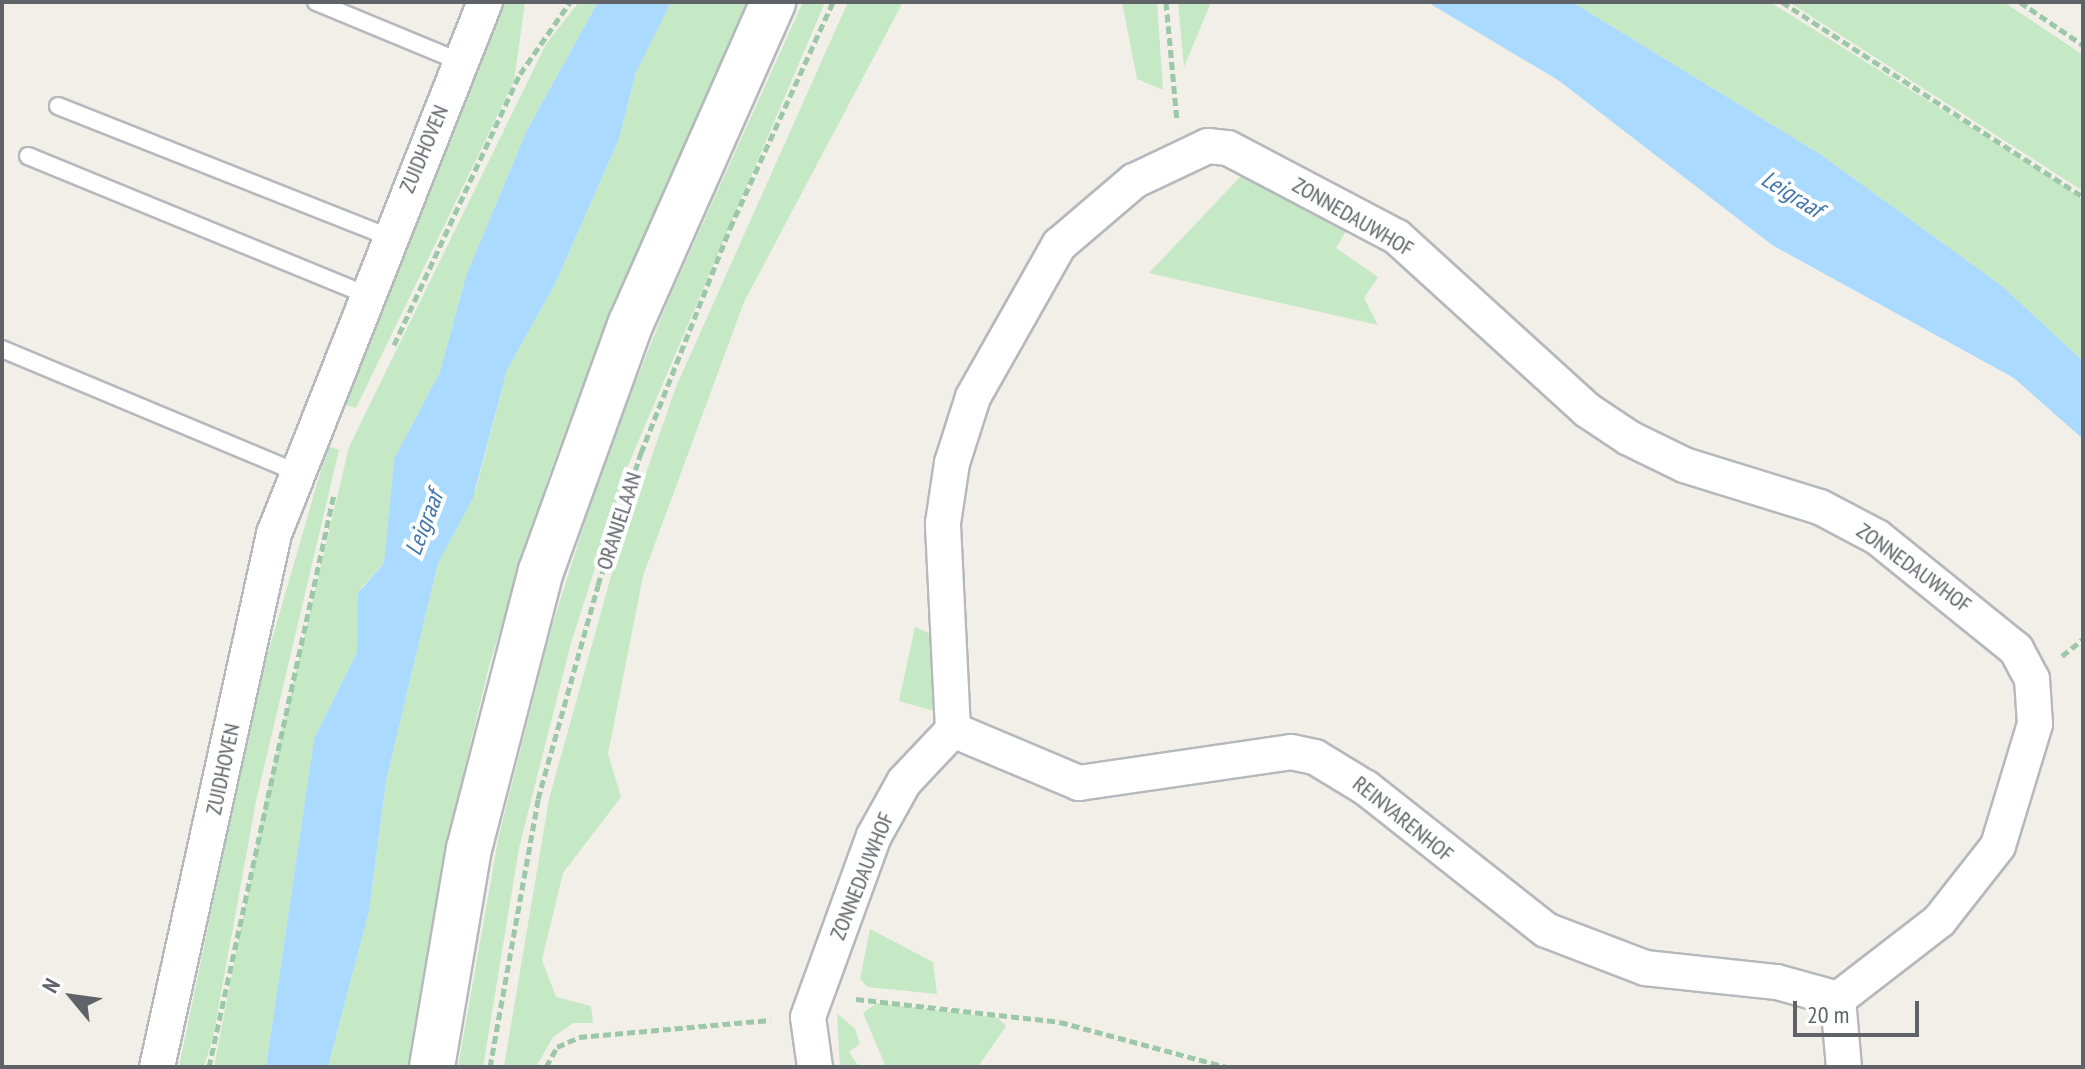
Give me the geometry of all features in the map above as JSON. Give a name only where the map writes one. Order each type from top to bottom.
[{"type":"street","name":"ZUIDHOVEN","points":[[157,1067],[274,534],[387,236],[485,2]]},
{"type":"street","points":[[432,1067],[469,849],[541,571],[631,323],[773,2]]},
{"type":"street","name":"ZONNEDAUWHOF","points":[[815,1067],[808,1017],[874,836],[904,782],[953,730],[943,523],[973,397],[1059,245],[1134,181],[1184,153],[1228,148],[1397,237],[1587,410],[1684,465],[1820,507],[1877,537],[2016,649],[2032,679],[2035,724],[1998,846],[1939,921],[1838,999]]},
{"type":"street","name":"REINVARENHOF","points":[[953,730],[1079,783],[1291,752],[1315,757],[1366,788],[1546,930],[1645,968],[1777,982],[1838,999]]},
{"type":"street","points":[[1838,999],[1844,1067]]},
{"type":"lane","points":[[316,2],[461,62]]},
{"type":"lane","points":[[58,106],[387,236]]},
{"type":"lane","points":[[28,156],[365,294]]},
{"type":"lane","points":[[2,349],[299,473]]},
{"type":"path","points":[[390,352],[520,74],[570,2]]},
{"type":"path","name":"ORANJELAAN","points":[[490,1067],[538,799],[598,585],[641,453],[730,228],[833,2]]},
{"type":"path","points":[[1166,2],[1184,153]]},
{"type":"path","points":[[1782,2],[2083,197]]},
{"type":"path","points":[[2020,2],[2083,45]]},
{"type":"path","points":[[209,1067],[336,484]]},
{"type":"path","points":[[546,1067],[557,1047],[579,1037],[808,1017],[867,995],[1060,1022],[1227,1067]]},
{"type":"green space","points":[[504,2],[525,2],[514,81],[356,408],[342,404]]},
{"type":"green space","points":[[579,2],[598,2],[527,130],[466,276],[440,372],[394,459],[384,563],[361,588],[357,652],[314,739],[266,1067],[214,1067],[265,803],[349,447],[546,44]]},
{"type":"green space","points":[[671,2],[748,2],[597,346],[548,478],[489,666],[443,858],[409,1067],[328,1067],[369,911],[386,781],[438,563],[476,490],[507,370],[556,282],[619,139],[636,72]]},
{"type":"green space","points":[[803,2],[825,2],[627,468],[571,643],[519,848],[483,1067],[458,1067],[499,835],[550,633],[604,461],[670,296]]},
{"type":"green space","points":[[848,2],[903,2],[744,302],[643,576],[608,754],[621,797],[563,873],[542,960],[556,997],[591,1006],[593,1023],[573,1023],[553,1037],[536,1067],[504,1067],[549,799],[615,562],[676,387]]},
{"type":"green space","points":[[1122,2],[1157,2],[1163,90],[1137,79]]},
{"type":"green space","points":[[1178,2],[1211,2],[1184,67]]},
{"type":"green space","points":[[1572,2],[1770,2],[2063,185],[2083,200],[2083,361],[2002,286],[1820,154]]},
{"type":"green space","points":[[1789,2],[2003,2],[2025,16],[2083,55],[2083,191]]},
{"type":"green space","points":[[1242,175],[1350,224],[1336,248],[1378,277],[1364,298],[1378,325],[1149,273]]},
{"type":"green space","points":[[328,446],[339,450],[256,801],[213,1037],[204,1067],[179,1067],[257,691]]},
{"type":"green space","points":[[915,627],[933,635],[938,712],[899,701]]},
{"type":"green space","points":[[870,929],[933,962],[937,994],[868,987],[860,979]]},
{"type":"green space","points":[[877,1003],[998,1018],[1006,1026],[978,1067],[886,1067],[863,1013]]},
{"type":"green space","points":[[837,1013],[855,1029],[860,1044],[849,1052],[859,1067],[840,1067]]},
{"type":"water","name":"Leigraaf","points":[[598,2],[671,2],[636,72],[619,139],[556,282],[507,370],[473,498],[438,563],[386,781],[369,911],[328,1067],[266,1067],[314,739],[357,652],[358,593],[384,563],[394,459],[440,372],[466,276],[527,130]]},
{"type":"water","name":"Leigraaf","points":[[1427,2],[1572,2],[1820,154],[2002,286],[2083,361],[2083,439],[2014,378],[1772,245],[1558,80]]}]
